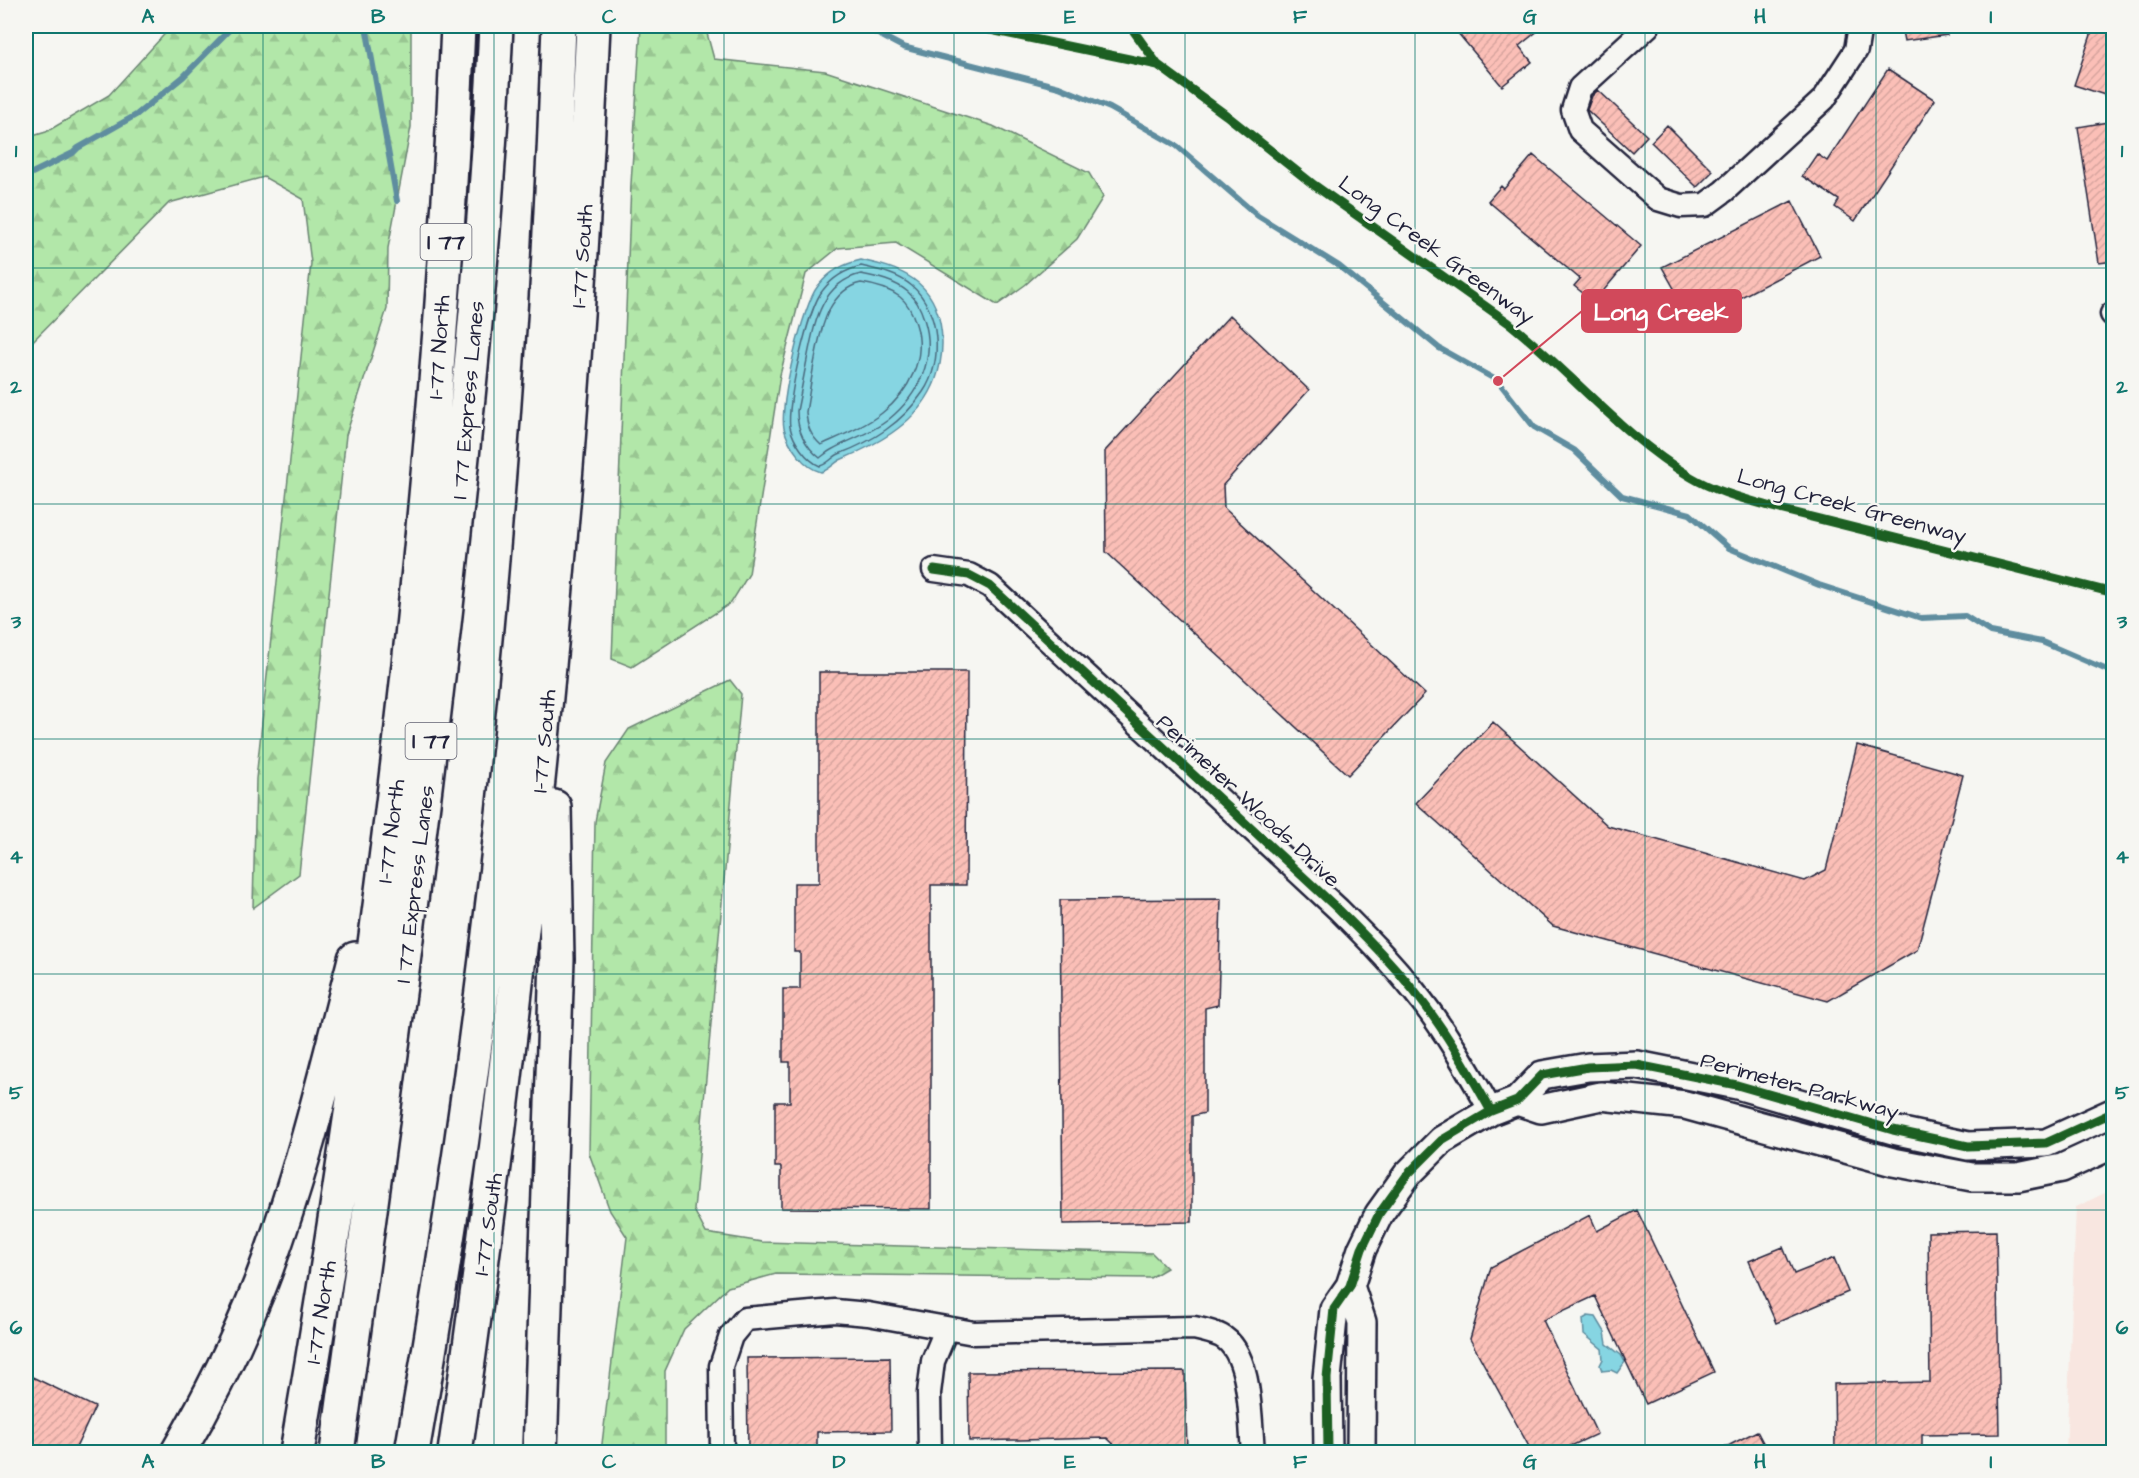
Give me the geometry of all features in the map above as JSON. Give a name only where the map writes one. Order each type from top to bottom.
[{"type":"highway","name":"I-77 North","points":[[297,1452],[368,1003],[392,817],[430,458],[458,26]]},
{"type":"highway","name":"I 77 Express Lanes","points":[[337,1452],[416,867],[443,635],[477,297],[496,26]]},
{"type":"highway","points":[[412,1452],[431,1347],[472,1074],[507,786],[543,373],[559,26]]},
{"type":"highway","name":"I-77 South","points":[[455,1452],[509,1056],[526,912],[551,649],[574,363],[593,26]]},
{"type":"highway","points":[[540,1452],[557,959],[551,649]]},
{"type":"highway","points":[[178,1452],[218,1380],[240,1334],[278,1237],[311,1129],[392,817]]},
{"type":"street","points":[[1648,26],[1580,88],[1572,110],[1580,130],[1658,199],[1681,206],[1705,205],[1724,192],[1824,99],[1856,50],[1860,26]]},
{"type":"street","name":"Perimeter Woods Drive","points":[[934,570],[969,575],[990,586],[1339,910],[1384,955],[1416,992],[1448,1038],[1491,1111]]},
{"type":"street","name":"Perimeter Parkway","points":[[1328,1452],[1327,1378],[1334,1308],[1350,1286],[1362,1249],[1379,1215],[1407,1175],[1442,1140],[1491,1111],[1517,1101],[1542,1076],[1588,1067],[1637,1065],[1737,1085],[1893,1130],[1968,1146],[2046,1143],[2114,1112]]},
{"type":"street","points":[[1517,1101],[1541,1109],[1601,1096],[1685,1105],[1893,1162],[1972,1177],[2018,1177],[2062,1168],[2114,1144]]},
{"type":"street","points":[[1350,1286],[1362,1322],[1361,1452]]},
{"type":"street","points":[[722,1452],[721,1366],[730,1336],[745,1319],[835,1311],[868,1314],[974,1334],[1194,1328],[1222,1336],[1238,1353],[1248,1389],[1253,1452]]},
{"type":"street","points":[[930,1452],[929,1393],[933,1361],[946,1330]]},
{"type":"shaded area","points":[[2113,1189],[2113,1452],[2066,1452],[2076,1207]]},
{"type":"green space","points":[[172,26],[411,26],[411,127],[388,248],[387,309],[346,435],[299,874],[253,908],[256,779],[311,263],[303,199],[264,177],[169,203],[26,348],[26,138],[46,132],[109,95]]},
{"type":"green space","points":[[641,26],[705,26],[714,59],[825,71],[993,126],[1089,173],[1103,197],[1077,239],[1025,285],[997,305],[896,243],[838,248],[806,274],[780,375],[749,574],[731,603],[632,667],[612,659],[631,184]]},
{"type":"green space","points":[[730,680],[741,694],[694,1210],[706,1233],[762,1242],[1152,1253],[1167,1268],[1150,1278],[776,1274],[728,1287],[684,1329],[665,1371],[665,1452],[601,1452],[627,1237],[610,1211],[589,1153],[595,822],[606,763],[629,729]]},
{"type":"water","points":[[861,260],[901,272],[924,289],[933,302],[938,316],[942,347],[940,363],[930,392],[913,415],[891,434],[821,472],[803,461],[786,435],[783,416],[785,399],[799,333],[812,296],[827,276],[837,269]]},
{"type":"water","points":[[1588,1316],[1596,1317],[1605,1332],[1607,1344],[1621,1355],[1625,1362],[1617,1373],[1611,1370],[1602,1371],[1600,1365],[1603,1359],[1602,1349],[1584,1334],[1583,1319]]},
{"type":"building","points":[[1452,26],[1544,26],[1519,46],[1532,62],[1502,86]]},
{"type":"building","points":[[1901,26],[1947,26],[1947,35],[1904,41]]},
{"type":"building","points":[[2094,26],[2114,26],[2114,98],[2074,85]]},
{"type":"building","points":[[1888,69],[1935,100],[1855,221],[1835,207],[1839,200],[1802,176],[1817,154],[1827,161]]},
{"type":"building","points":[[1598,90],[1647,136],[1632,152],[1587,110],[1592,96]]},
{"type":"building","points":[[2114,121],[2114,261],[2099,263],[2078,127]]},
{"type":"building","points":[[1667,125],[1713,171],[1697,187],[1651,142]]},
{"type":"building","points":[[1533,155],[1641,246],[1594,302],[1574,286],[1580,279],[1488,201],[1501,186],[1504,189]]},
{"type":"building","points":[[1792,201],[1820,256],[1693,322],[1662,267]]},
{"type":"building","points":[[1230,315],[1309,390],[1223,485],[1224,508],[1425,694],[1348,775],[1106,552],[1105,451]]},
{"type":"building","points":[[819,672],[967,672],[966,885],[931,885],[931,1209],[781,1208],[781,1167],[775,1167],[775,1102],[790,1102],[790,1062],[783,1062],[783,989],[800,989],[800,952],[794,952],[794,883],[819,883]]},
{"type":"building","points":[[1493,722],[1608,826],[1805,881],[1826,870],[1857,745],[1963,775],[1917,950],[1828,1001],[1553,926],[1416,803]]},
{"type":"building","points":[[1221,899],[1218,1005],[1205,1008],[1205,1113],[1192,1116],[1192,1222],[1063,1224],[1060,900]]},
{"type":"building","points":[[1637,1210],[1714,1372],[1646,1404],[1595,1296],[1543,1320],[1597,1434],[1558,1452],[1532,1452],[1470,1339],[1491,1267],[1590,1215],[1597,1231]]},
{"type":"building","points":[[1996,1231],[2000,1434],[1922,1435],[1922,1451],[1835,1452],[1834,1384],[1930,1382],[1928,1232]]},
{"type":"building","points":[[1783,1247],[1794,1274],[1834,1258],[1848,1292],[1776,1323],[1749,1261]]},
{"type":"building","points":[[890,1357],[891,1431],[817,1432],[817,1452],[748,1452],[747,1358]]},
{"type":"building","points":[[1185,1371],[1187,1452],[1122,1452],[1107,1438],[969,1441],[968,1372]]},
{"type":"building","points":[[26,1374],[95,1407],[74,1452],[26,1452]]},
{"type":"building","points":[[1757,1431],[1768,1452],[1716,1452]]},
{"type":"waterway","points":[[26,176],[73,153],[136,115],[183,77],[233,26]]},
{"type":"waterway","points":[[366,26],[397,201]]},
{"type":"waterway","points":[[857,26],[865,27],[903,47],[1059,87],[1110,108],[1177,146],[1258,216],[1339,266],[1439,348],[1498,381],[1534,427],[1574,450],[1622,496],[1690,514],[1729,548],[1819,585],[1921,618],[1965,616],[1990,632],[2042,642],[2114,673]]},
{"type":"cycle path","points":[[971,26],[1158,65]]},
{"type":"cycle path","name":"Long Creek Greenway","points":[[1130,26],[1158,65],[1226,115],[1314,185],[1509,323],[1642,443],[1691,477],[1720,491],[1772,507],[2114,593]]},
{"type":"cycle path","points":[[934,570],[969,575],[990,586],[1339,910],[1387,959],[1425,1005],[1491,1111]]},
{"type":"cycle path","points":[[1328,1452],[1327,1378],[1334,1309],[1350,1286],[1362,1249],[1379,1214],[1407,1175],[1442,1140],[1491,1111],[1517,1101],[1542,1075],[1588,1067],[1637,1065],[1737,1085],[1893,1130],[1968,1146],[2046,1143],[2114,1112]]},
{"type":"place","name":"Long Creek","points":[[1498,381]]}]
